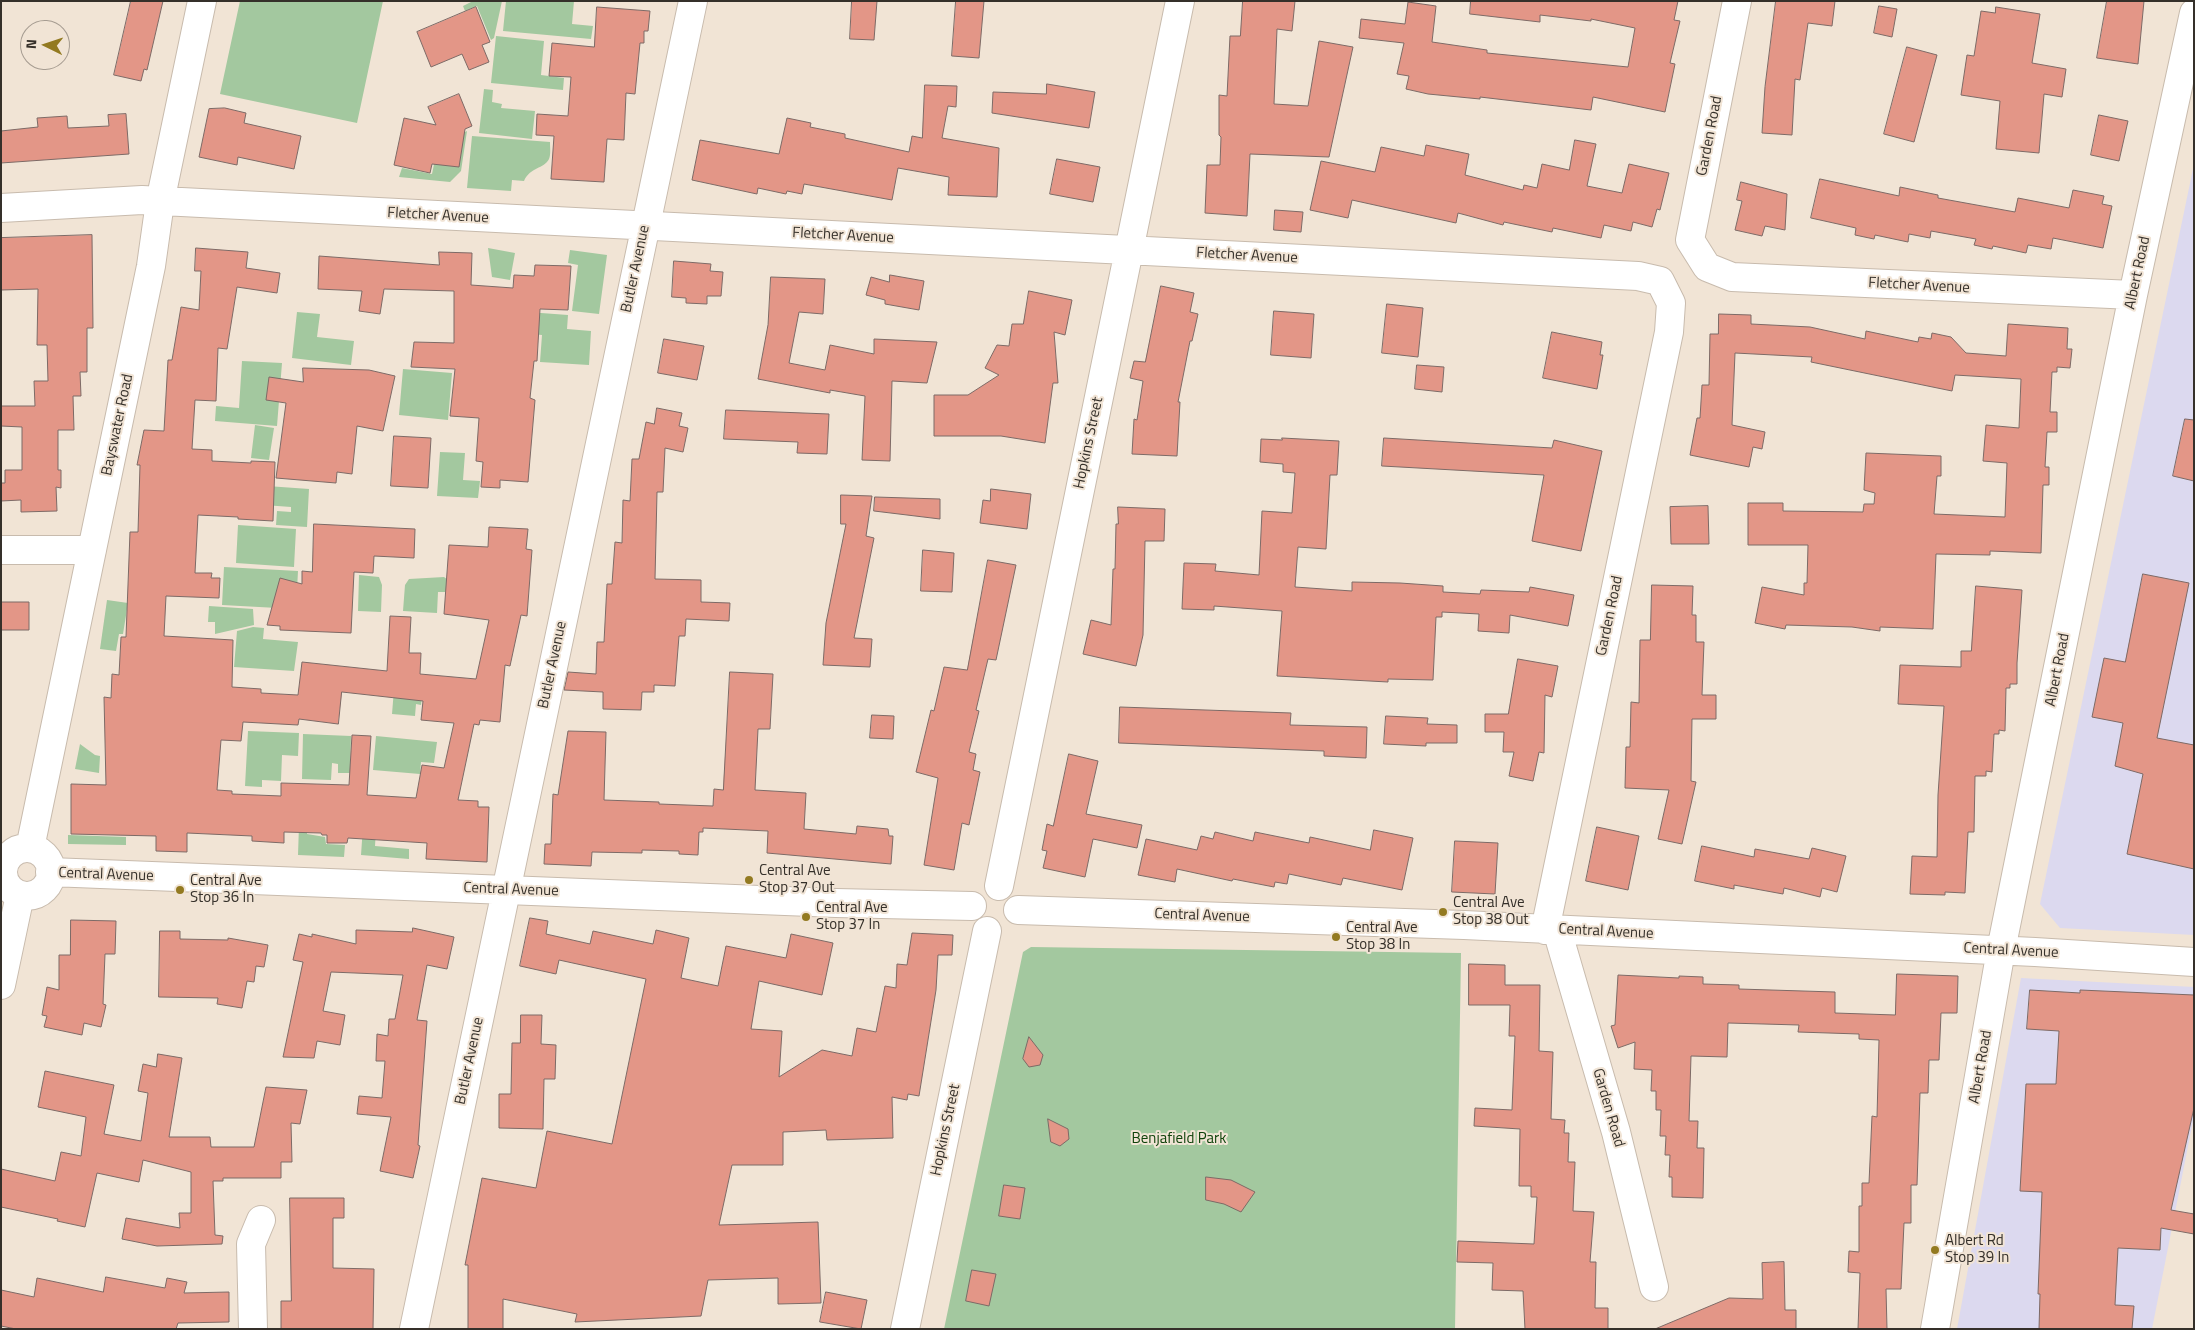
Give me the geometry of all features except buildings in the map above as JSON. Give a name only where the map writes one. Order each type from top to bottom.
[{"type":"street","name":"Bayswater Road","points":[[30,848],[151,266],[160,202],[202,1]]},
{"type":"street","name":"Butler Avenue","points":[[414,1329],[692,1]]},
{"type":"street","name":"Hopkins Street","points":[[999,886],[1180,1]]},
{"type":"street","name":"Garden Road","points":[[1707,267],[1690,240],[1737,1]]},
{"type":"street","name":"Albert Road","points":[[1935,1329],[2001,950],[2133,295],[2194,13]]},
{"type":"street","name":"Fletcher Avenue","points":[[1,208],[142,200],[1638,276],[1660,281],[1671,303]]},
{"type":"street","name":"Fletcher Avenue","points":[[1707,267],[1732,277],[2133,295]]},
{"type":"street","name":"Garden Road","points":[[1654,1287],[1616,1132],[1551,930],[1669,332],[1671,303]]},
{"type":"street","points":[[1,550],[92,550]]},
{"type":"street","points":[[30,848],[36,850],[47,859],[50,872],[49,880],[40,891],[27,896],[20,895],[7,885],[3,878],[2,870],[9,856],[15,851],[30,848]]},
{"type":"street","name":"Central Avenue","points":[[50,872],[836,903],[972,906]]},
{"type":"street","points":[[999,886],[1011,892],[1018,903],[1017,918],[1007,929],[994,933],[986,931],[975,921],[972,914],[972,906],[973,900],[981,890],[986,887],[999,886]]},
{"type":"street","points":[[1,985],[20,895]]},
{"type":"street","name":"Central Avenue","points":[[1018,910],[1342,920],[2001,950],[2194,962]]},
{"type":"street","name":"Hopkins Street","points":[[905,1329],[986,931]]},
{"type":"street","points":[[253,1329],[251,1244],[261,1220]]},
{"type":"shaded area","points":[[2194,164],[2194,935],[2060,928],[2040,904]]},
{"type":"shaded area","points":[[2021,978],[2194,987],[2194,1116],[2152,1329],[1957,1329]]},
{"type":"green space","points":[[240,1],[383,1],[357,123],[220,94]]},
{"type":"green space","points":[[473,1],[502,1],[494,38],[491,40],[477,6],[465,11],[463,6]]},
{"type":"green space","points":[[506,1],[574,1],[572,24],[593,26],[591,39],[503,31]]},
{"type":"green space","points":[[496,36],[544,41],[541,75],[564,78],[563,90],[491,83]]},
{"type":"green space","points":[[484,89],[493,90],[492,102],[502,104],[501,108],[535,111],[532,139],[479,133]]},
{"type":"green space","points":[[467,131],[461,171],[450,182],[399,177],[402,168],[432,174],[438,145]]},
{"type":"green space","points":[[472,136],[550,142],[550,157],[544,165],[530,173],[524,181],[512,180],[511,191],[467,188]]},
{"type":"green space","points":[[488,248],[515,253],[510,280],[492,277]]},
{"type":"green space","points":[[570,250],[607,255],[599,314],[572,311],[578,265],[568,263]]},
{"type":"green space","points":[[474,308],[568,315],[567,329],[591,331],[589,365],[540,362],[542,335],[473,329]]},
{"type":"green space","points":[[297,312],[320,314],[317,337],[354,341],[351,365],[292,358]]},
{"type":"green space","points":[[242,361],[282,363],[277,426],[215,421],[216,406],[239,408]]},
{"type":"green space","points":[[403,369],[452,373],[448,420],[399,415]]},
{"type":"green space","points":[[255,425],[274,428],[269,460],[251,458]]},
{"type":"green space","points":[[440,452],[465,453],[463,480],[480,481],[478,498],[437,496]]},
{"type":"green space","points":[[225,483],[309,489],[307,527],[276,525],[277,511],[291,512],[291,507],[224,502]]},
{"type":"green space","points":[[238,525],[296,529],[294,567],[236,563]]},
{"type":"green space","points":[[224,567],[298,571],[296,609],[222,605]]},
{"type":"green space","points":[[359,575],[379,577],[382,585],[381,612],[358,611]]},
{"type":"green space","points":[[444,577],[452,583],[445,592],[438,592],[437,613],[403,611],[405,585],[409,579]]},
{"type":"green space","points":[[107,600],[128,603],[123,634],[119,634],[116,651],[100,649]]},
{"type":"green space","points":[[209,606],[253,609],[254,625],[215,634],[215,622],[208,622]]},
{"type":"green space","points":[[253,627],[264,628],[263,639],[298,642],[294,671],[234,667],[237,631]]},
{"type":"green space","points":[[395,677],[424,680],[421,705],[416,704],[415,716],[392,714]]},
{"type":"green space","points":[[248,731],[299,733],[298,756],[282,755],[281,781],[262,780],[262,787],[245,786]]},
{"type":"green space","points":[[303,734],[351,736],[350,773],[338,773],[338,764],[332,763],[331,780],[302,779]]},
{"type":"green space","points":[[376,736],[437,742],[434,763],[421,762],[420,774],[373,770]]},
{"type":"green space","points":[[80,744],[95,755],[100,756],[99,773],[75,769]]},
{"type":"green space","points":[[364,812],[377,813],[375,846],[409,849],[409,859],[361,855]]},
{"type":"green space","points":[[299,825],[307,825],[307,834],[325,837],[326,844],[345,845],[344,857],[298,855]]},
{"type":"green space","points":[[68,835],[126,837],[126,845],[68,844]]},
{"type":"green space","name":"Benjafield Park","points":[[1031,947],[1461,953],[1455,1329],[944,1329],[1023,952]]},
{"type":"place","name":"Central Ave Stop 37 Out","points":[[749,880]]},
{"type":"place","name":"Central Ave Stop 36 In","points":[[180,890]]},
{"type":"place","name":"Central Ave Stop 38 Out","points":[[1443,912]]},
{"type":"place","name":"Central Ave Stop 37 In","points":[[806,917]]},
{"type":"place","name":"Central Ave Stop 38 In","points":[[1336,937]]},
{"type":"place","name":"Albert Rd Stop 39 In","points":[[1935,1250]]}]
